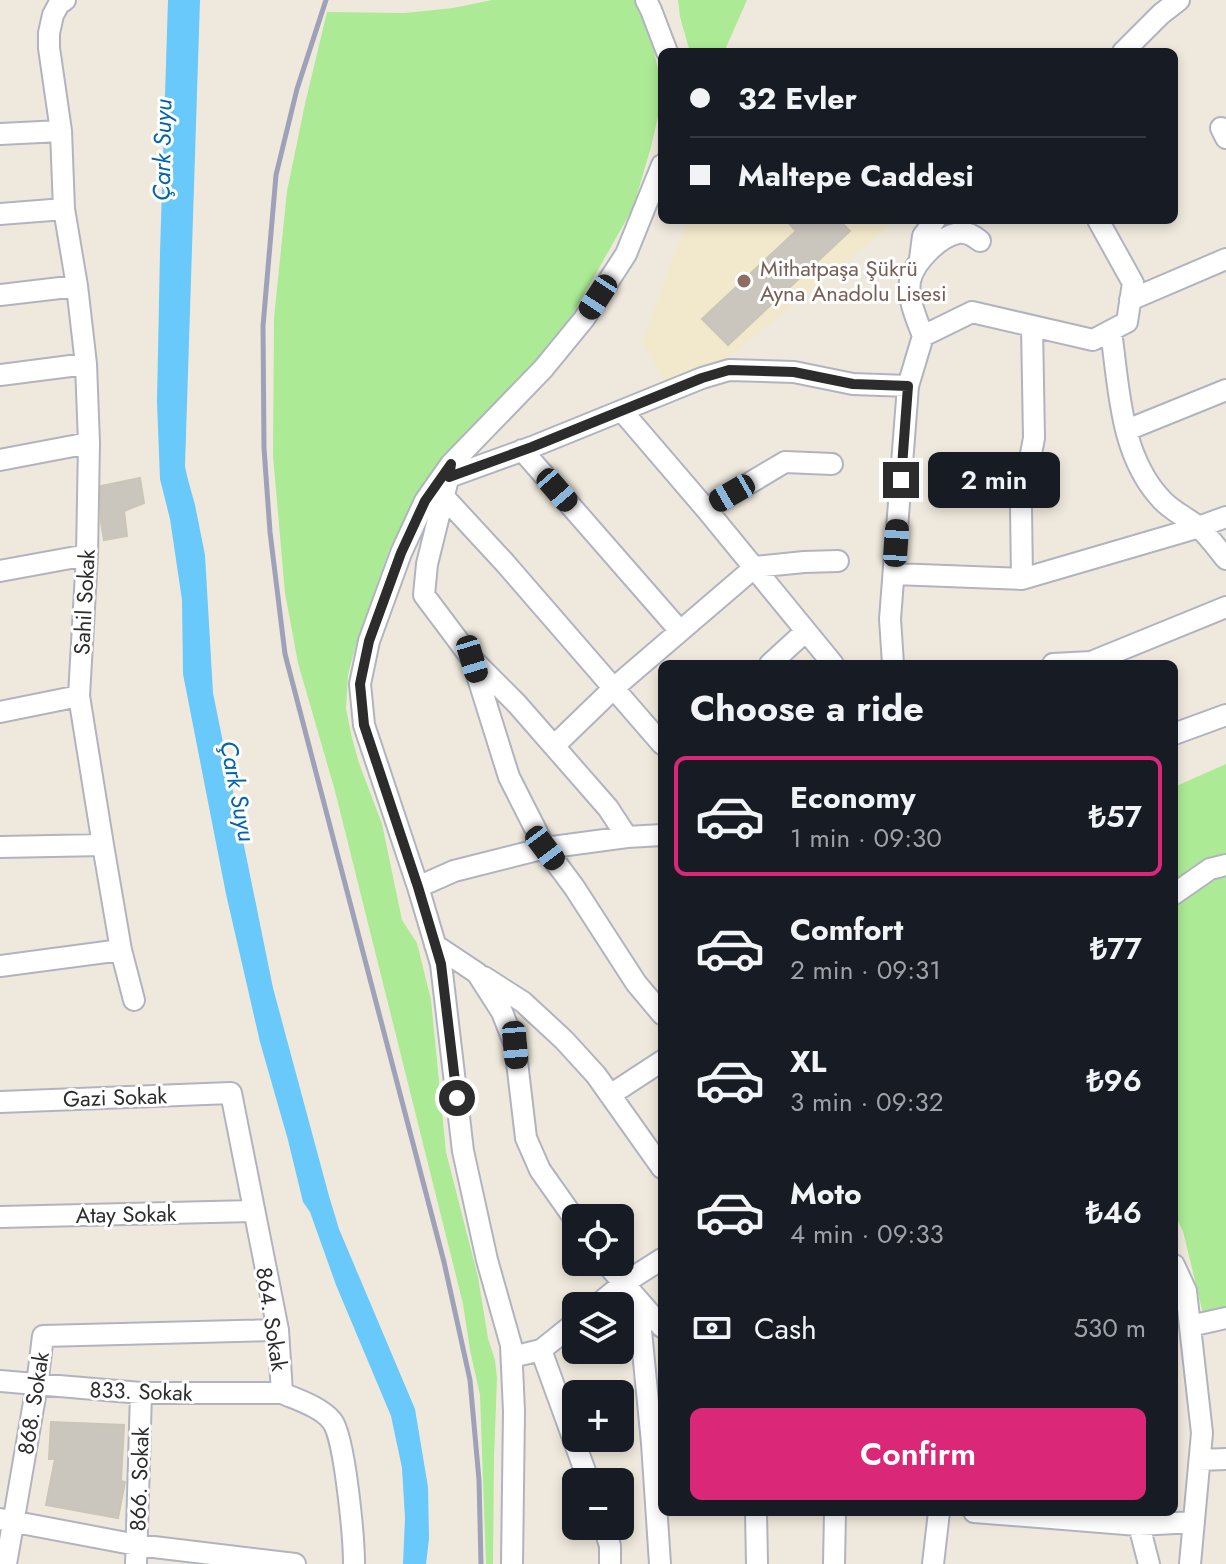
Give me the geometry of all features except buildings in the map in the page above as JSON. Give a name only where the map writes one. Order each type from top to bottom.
[{"type":"street","name":"Sahil Sokak","points":[[65,0],[53,15],[49,48],[61,131],[64,209],[86,364],[89,443],[87,555],[79,696],[121,950],[134,1000]]},
{"type":"street","points":[[1127,48],[1179,0]]},
{"type":"street","points":[[657,2],[651,10],[666,48]]},
{"type":"street","points":[[0,134],[61,131]]},
{"type":"street","points":[[512,1564],[514,1411],[511,1345],[487,1260],[463,1151],[441,964],[364,725],[360,684],[369,641],[401,553],[425,501],[584,319],[626,254],[658,175]]},
{"type":"street","points":[[0,214],[64,209]]},
{"type":"street","points":[[893,660],[890,619],[908,386],[923,336],[911,300],[910,281],[920,259],[923,236],[932,224]]},
{"type":"street","points":[[923,336],[972,312],[1093,340],[1127,322],[1133,283],[1100,224]]},
{"type":"street","points":[[920,259],[959,232],[973,234],[980,241]]},
{"type":"street","points":[[1130,300],[1226,259]]},
{"type":"street","points":[[0,295],[77,286]]},
{"type":"street","points":[[1022,579],[1021,506],[1034,438],[1032,326]]},
{"type":"street","points":[[1111,331],[1127,430],[1132,450],[1146,479],[1163,501],[1199,527],[1226,559]]},
{"type":"street","points":[[0,375],[86,364]]},
{"type":"street","points":[[450,470],[522,450],[729,370],[794,372],[853,384],[908,386]]},
{"type":"street","points":[[1127,430],[1226,390]]},
{"type":"street","points":[[622,411],[830,660]]},
{"type":"street","points":[[0,460],[89,443]]},
{"type":"street","points":[[522,450],[680,631]]},
{"type":"street","points":[[706,509],[785,462],[832,464]]},
{"type":"street","points":[[450,470],[427,564],[424,595],[472,659],[517,704],[608,808],[627,837]]},
{"type":"street","points":[[444,497],[658,739]]},
{"type":"street","points":[[894,574],[1022,579],[1226,517]]},
{"type":"street","points":[[0,571],[87,555]]},
{"type":"street","points":[[554,746],[615,687],[755,567],[838,561]]},
{"type":"street","points":[[1096,660],[1226,607]]},
{"type":"street","points":[[774,660],[806,631]]},
{"type":"street","points":[[472,659],[509,777],[545,848],[636,983],[658,1009]]},
{"type":"street","points":[[0,712],[79,696]]},
{"type":"street","points":[[1178,733],[1226,715]]},
{"type":"street","points":[[418,887],[454,871],[545,848],[658,835]]},
{"type":"street","points":[[0,847],[103,845]]},
{"type":"street","points":[[1178,891],[1210,869],[1226,865]]},
{"type":"street","points":[[435,945],[523,1002],[564,1040],[596,1075],[658,1162]]},
{"type":"street","points":[[0,966],[121,950]]},
{"type":"street","points":[[477,973],[502,1012],[515,1045],[526,1138],[540,1170],[564,1204]]},
{"type":"street","points":[[610,1095],[658,1064]]},
{"type":"street","name":"Gazi Sokak","points":[[0,1102],[231,1093]]},
{"type":"street","name":"864. Sokak","points":[[231,1093],[278,1330],[282,1393],[317,1410],[333,1422],[351,1514],[354,1564]]},
{"type":"street","name":"Atay Sokak","points":[[0,1217],[253,1211]]},
{"type":"street","points":[[613,1292],[658,1262]]},
{"type":"street","points":[[1178,1274],[1186,1291],[1202,1433],[1190,1564]]},
{"type":"street","points":[[618,1276],[658,1322]]},
{"type":"street","points":[[638,1300],[658,1473]]},
{"type":"street","points":[[1190,1326],[1226,1318]]},
{"type":"street","name":"868. Sokak","points":[[6,1564],[6,1520],[37,1385],[43,1336],[278,1330]]},
{"type":"street","points":[[512,1357],[541,1350],[562,1333]]},
{"type":"street","points":[[541,1350],[584,1468]]},
{"type":"street","name":"833. Sokak","points":[[0,1381],[141,1393],[282,1393]]},
{"type":"street","name":"866. Sokak","points":[[136,1555],[141,1393]]},
{"type":"street","points":[[1200,1460],[1226,1459]]},
{"type":"street","points":[[660,1564],[663,1516]]},
{"type":"street","points":[[756,1516],[757,1564]]},
{"type":"street","points":[[834,1564],[835,1516]]},
{"type":"street","points":[[933,1564],[939,1516]]},
{"type":"street","points":[[1092,1516],[1194,1522]]},
{"type":"street","points":[[1137,1518],[1149,1564]]},
{"type":"street","points":[[6,1520],[136,1555],[295,1564]]},
{"type":"street","points":[[608,1540],[610,1564]]},
{"type":"shaded area","name":"Mithatpaşa Şükrü Ayna Anadolu Lisesi","points":[[686,224],[892,224],[729,357],[665,381],[642,342]]},
{"type":"green space","points":[[492,0],[636,0],[645,14],[658,69],[658,116],[633,208],[570,319],[543,359],[410,508],[389,550],[348,675],[346,709],[352,738],[382,824],[402,920],[417,943],[431,1000],[446,1152],[478,1277],[488,1338],[495,1360],[493,1564],[486,1564],[480,1395],[463,1304],[335,791],[298,663],[285,593],[273,456],[274,318],[287,191],[327,12],[405,13]]},
{"type":"green space","points":[[678,0],[747,0],[726,48],[689,48]]},
{"type":"green space","points":[[1226,764],[1226,1309],[1203,1314],[1178,1222],[1178,785]]},
{"type":"water","points":[[168,0],[200,0],[185,466],[205,555],[213,693],[273,988],[329,1196],[339,1229],[415,1409],[428,1487],[426,1564],[403,1564],[405,1518],[402,1468],[391,1416],[336,1285],[310,1212],[303,1202],[260,1042],[226,894],[183,674],[182,600],[170,519],[160,479],[157,402]]},
{"type":"railway","points":[[326,0],[297,89],[276,175],[263,326],[264,448],[270,532],[285,654],[444,1262],[470,1380],[479,1480],[481,1564]]},
{"type":"place","name":"Mithatpaşa Şükrü Ayna Anadolu Lisesi","points":[[744,281]]},
{"type":"route","points":[[457,1098],[441,964],[364,725],[360,684],[369,641],[401,553],[425,501],[451,464],[449,477],[729,370],[794,372],[853,384],[908,386],[901,480]]},
{"type":"water label","name":"Çark Suyu","points":[[162,150]]},
{"type":"water label","name":"Çark Suyu","points":[[238,791]]}]
